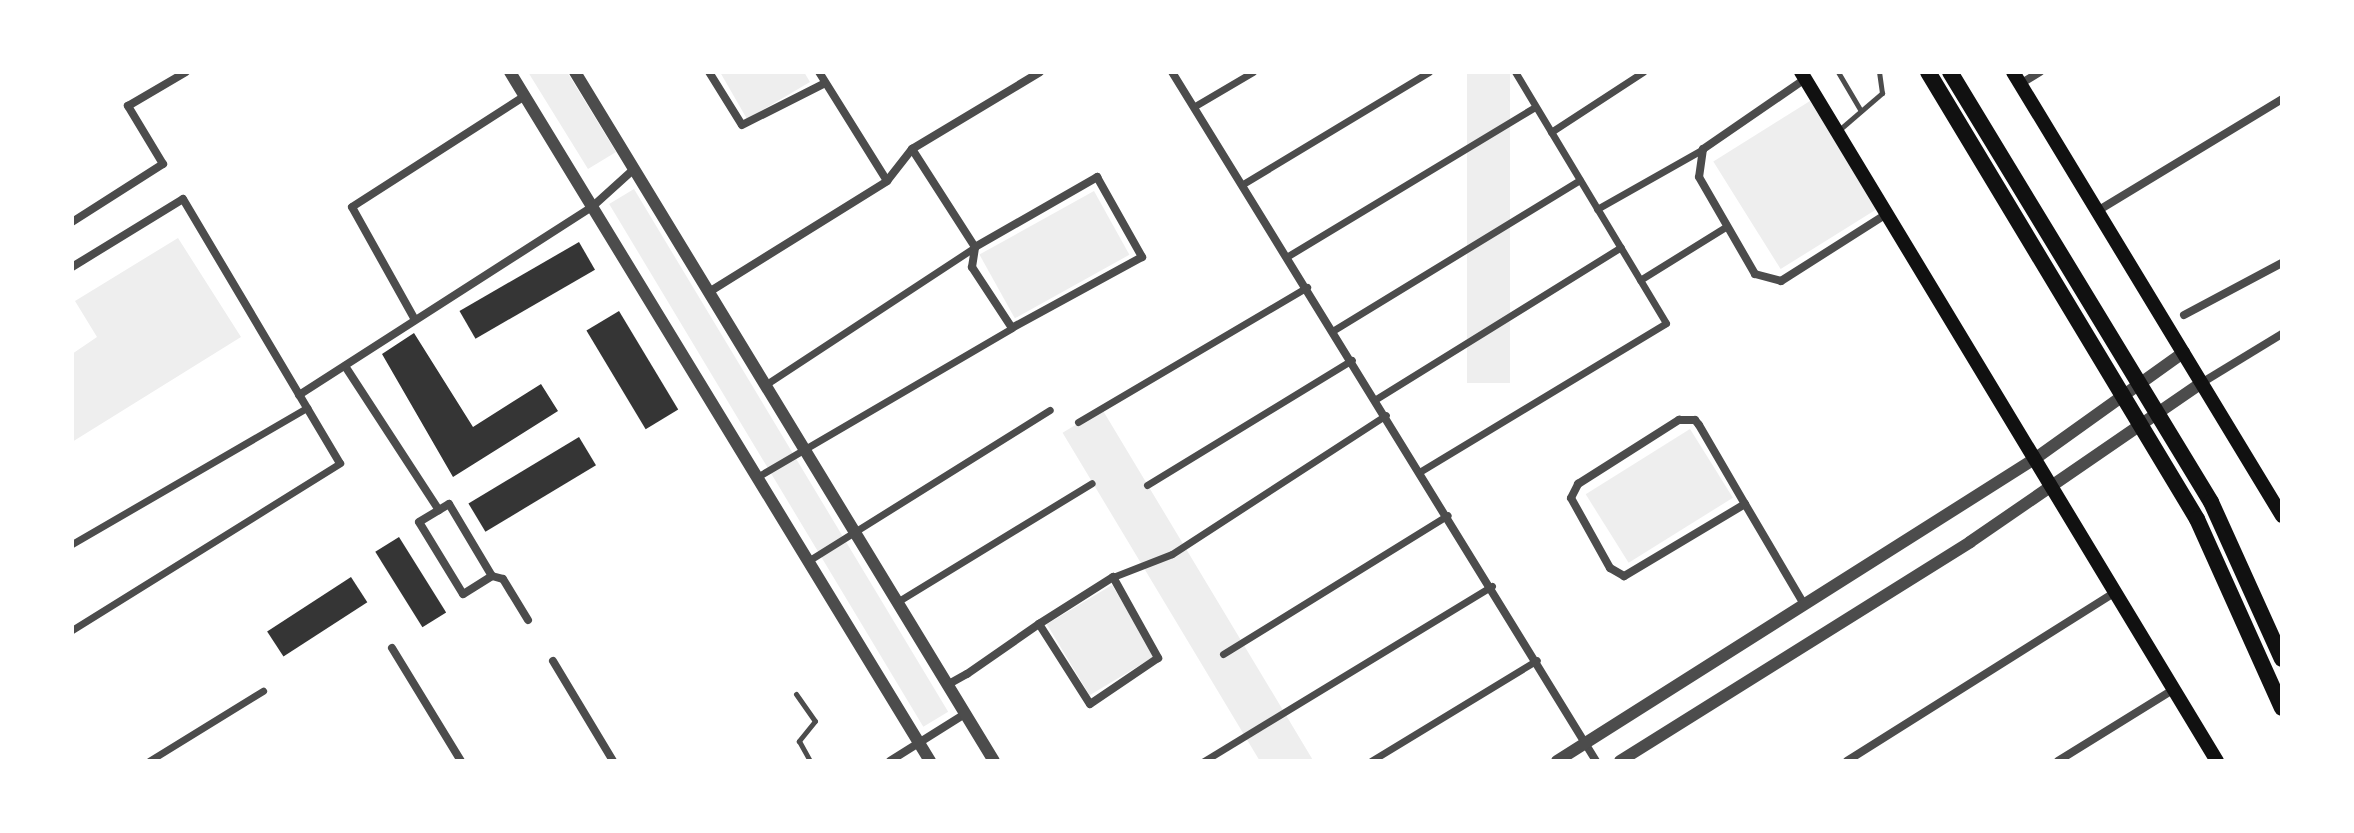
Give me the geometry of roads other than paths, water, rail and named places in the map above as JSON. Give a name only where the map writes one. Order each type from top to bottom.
[{"type":"main road","points":[[1928,72],[2197,519],[2282,708]]},
{"type":"main road","points":[[1950,72],[2211,502],[2282,659]]},
{"type":"main road","points":[[1803,75],[1889,212],[2217,761]]},
{"type":"main road","points":[[2016,78],[2280,508]]},
{"type":"street","points":[[72,222],[163,164],[128,106],[186,72]]},
{"type":"street","points":[[510,72],[930,761]]},
{"type":"street","points":[[575,72],[994,761]]},
{"type":"street","points":[[709,72],[742,125],[825,83]]},
{"type":"street","points":[[819,72],[887,181]]},
{"type":"street","points":[[709,292],[887,181],[912,149],[1024,75],[1040,72]]},
{"type":"street","points":[[1172,72],[1492,586],[1596,761]]},
{"type":"street","points":[[1195,106],[1253,72]]},
{"type":"street","points":[[1243,184],[1429,72]]},
{"type":"street","points":[[1421,471],[1666,323],[1515,72]]},
{"type":"street","points":[[1551,132],[1643,72]]},
{"type":"street","points":[[2016,78],[2040,72]]},
{"type":"street","points":[[1597,209],[1703,149],[1803,75]]},
{"type":"street","points":[[414,318],[352,207],[525,96]]},
{"type":"street","points":[[2099,210],[2282,99]]},
{"type":"street","points":[[1288,256],[1535,107]]},
{"type":"street","points":[[912,149],[975,247],[972,267],[1012,328]]},
{"type":"street","points":[[1703,149],[1699,177],[1755,274],[1781,281],[1889,212]]},
{"type":"street","points":[[299,395],[414,318],[592,207],[634,169]]},
{"type":"street","points":[[757,477],[807,453],[1012,328],[1142,257],[1097,177],[975,247],[765,385]]},
{"type":"street","points":[[1334,330],[1580,180]]},
{"type":"street","points":[[72,267],[183,199],[340,463],[72,630]]},
{"type":"street","points":[[1640,280],[1727,226]]},
{"type":"street","points":[[1376,399],[1621,247]]},
{"type":"street","points":[[2184,315],[2282,263]]},
{"type":"street","points":[[1078,422],[1307,287]]},
{"type":"street","points":[[1620,761],[2052,486],[2157,410],[2282,334]]},
{"type":"street","points":[[1557,761],[1806,608],[2036,458],[2137,382],[2184,352]]},
{"type":"street","points":[[1147,485],[1352,360]]},
{"type":"street","points":[[345,366],[439,510]]},
{"type":"street","points":[[72,544],[307,408]]},
{"type":"street","points":[[808,561],[1050,410]]},
{"type":"street","points":[[947,685],[1113,577],[1172,554],[1386,415]]},
{"type":"street","points":[[1745,504],[1624,576],[1610,568],[1571,498],[1578,484],[1684,418],[1699,425],[1806,608]]},
{"type":"street","points":[[897,602],[1092,483]]},
{"type":"street","points":[[492,576],[463,594],[419,522],[449,504],[492,576],[503,579],[528,620]]},
{"type":"street","points":[[1223,654],[1448,515]]},
{"type":"street","points":[[1039,624],[1090,704],[1158,658],[1113,577]]},
{"type":"street","points":[[1204,761],[1492,586]]},
{"type":"street","points":[[1847,761],[2115,592]]},
{"type":"street","points":[[392,648],[461,761]]},
{"type":"street","points":[[1371,761],[1537,660]]},
{"type":"street","points":[[553,661],[613,761]]},
{"type":"street","points":[[2058,761],[2174,689]]},
{"type":"street","points":[[149,761],[263,691]]},
{"type":"street","points":[[890,761],[965,714]]},
{"type":"lane","points":[[1838,72],[1861,111]]},
{"type":"lane","points":[[1839,131],[1882,93],[1879,72]]},
{"type":"lane","points":[[796,694],[815,721],[799,741],[810,761]]}]
